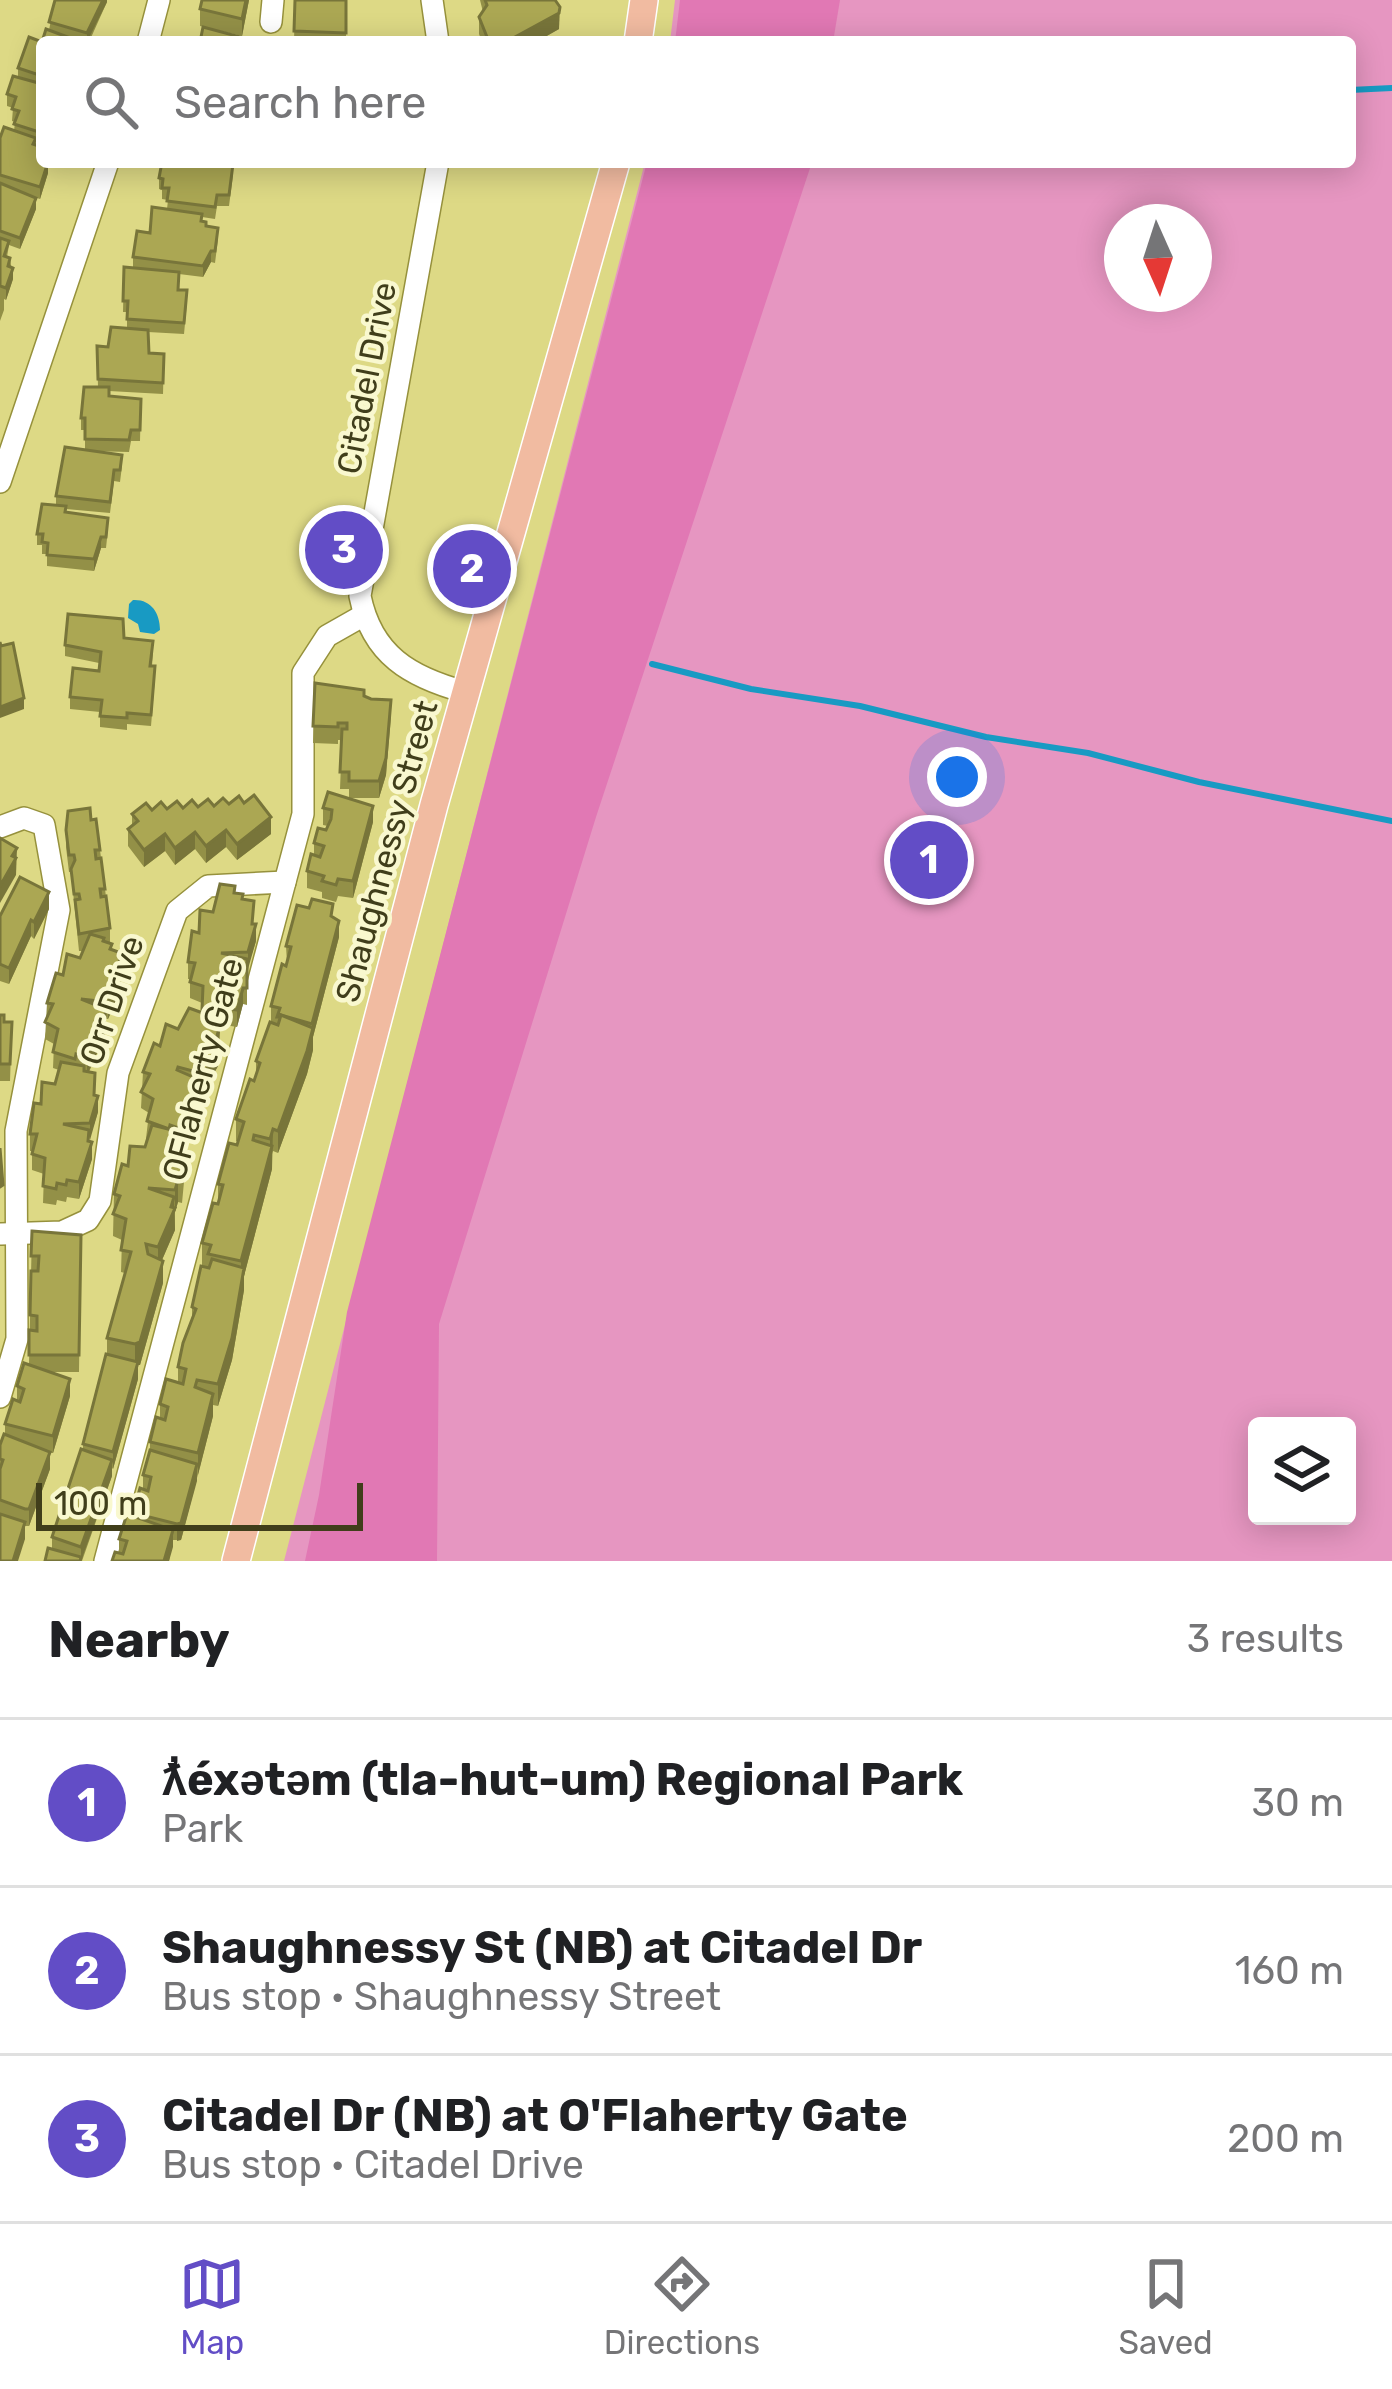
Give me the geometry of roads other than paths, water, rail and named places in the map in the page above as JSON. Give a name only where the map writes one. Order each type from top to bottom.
[{"type":"main road","points":[[639,36],[644,0]]},
{"type":"main road","name":"Shaughnessy Street","points":[[236,1561],[465,692],[614,168]]},
{"type":"street","points":[[150,36],[159,0]]},
{"type":"street","points":[[432,0],[437,36]]},
{"type":"street","points":[[0,482],[107,168]]},
{"type":"street","name":"Citadel Drive","points":[[364,615],[362,575],[437,168]]},
{"type":"street","points":[[364,615],[384,651],[400,667],[465,692]]},
{"type":"street","name":"OFlaherty Gate","points":[[105,1561],[303,814],[303,673],[327,636],[364,615]]},
{"type":"street","points":[[0,827],[24,818],[44,825],[59,910],[8,1131],[7,1234],[17,1340],[0,1397]]},
{"type":"street","name":"Orr Drive","points":[[7,1234],[62,1232],[88,1220],[100,1201],[118,1073],[177,911],[208,886],[285,882]]},
{"type":"water","points":[[133,600],[153,608],[160,630],[140,632],[138,624],[128,618]]},
{"type":"waterway","points":[[1356,90],[1392,88]]},
{"type":"waterway","points":[[652,664],[751,689],[860,706],[986,737],[1088,753],[1199,782],[1392,821]]},
{"type":"place","name":"Citadel Dr (NB) at O'Flaherty Gate","points":[[344,550]]},
{"type":"place","name":"Shaughnessy St (NB) at Citadel Dr","points":[[472,569]]},
{"type":"place","name":"ƛ̓éxətəm (tla-hut-um) Regional Park","points":[[929,860]]}]
